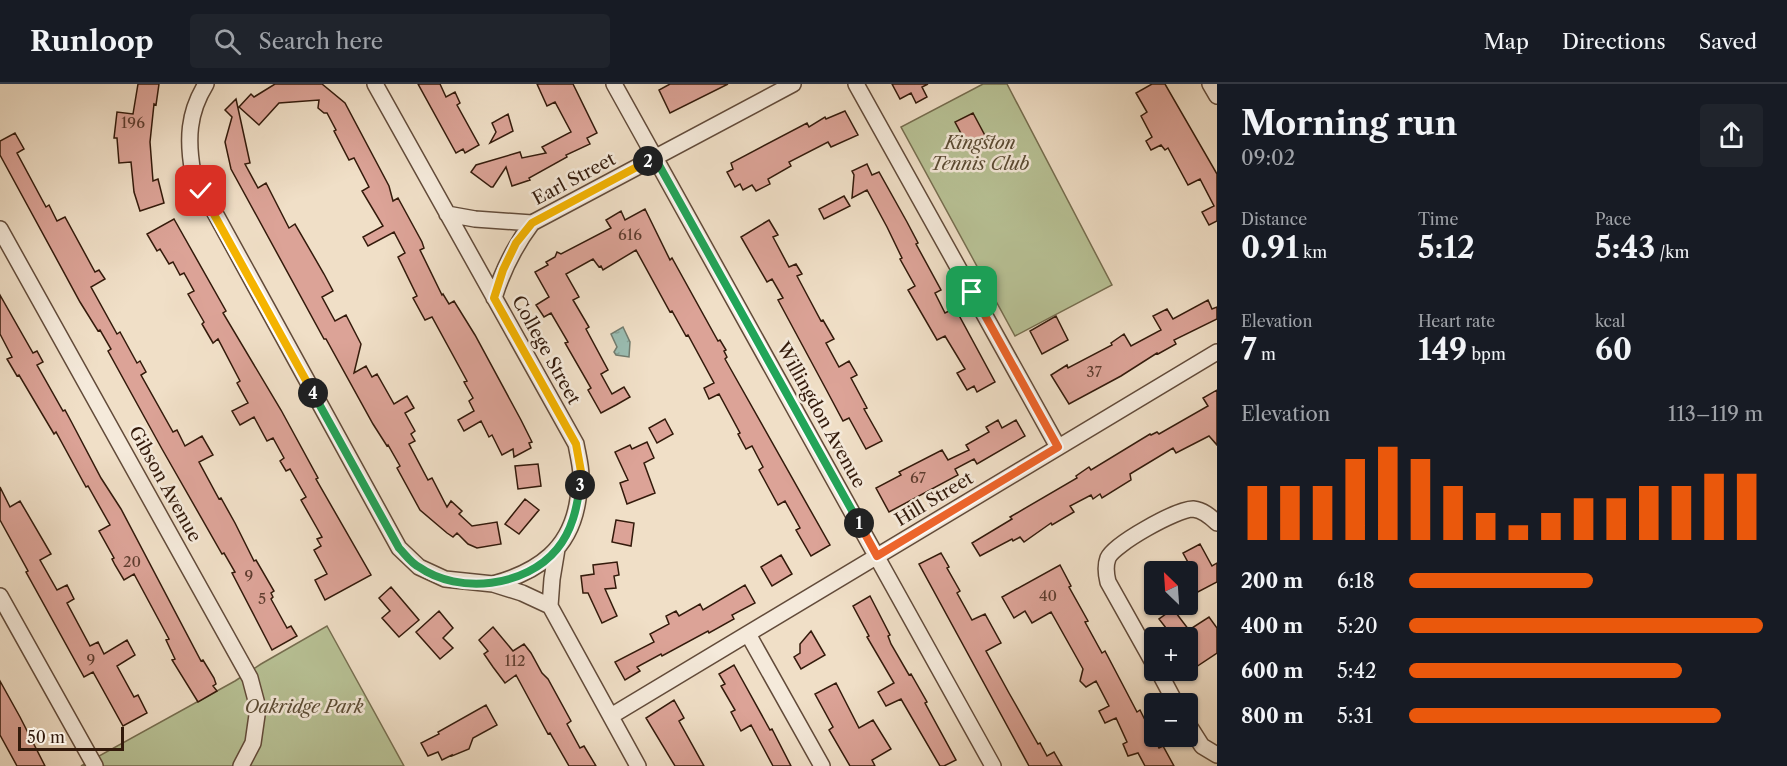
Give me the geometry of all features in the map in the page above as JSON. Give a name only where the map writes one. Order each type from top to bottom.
[{"type":"street","points":[[206,84],[195,107],[190,127],[189,149],[193,173],[399,548],[419,567],[446,579],[493,584],[522,593],[550,606],[638,766]]},
{"type":"street","name":"College Street","points":[[375,84],[576,444],[582,477],[576,511],[568,532],[557,549],[543,563],[516,578],[493,584]]},
{"type":"street","name":"Willingdon Avenue","points":[[614,84],[993,766]]},
{"type":"street","name":"Earl Street","points":[[494,298],[516,243],[532,223],[792,84]]},
{"type":"street","points":[[856,84],[1058,447]]},
{"type":"street","points":[[1210,84],[1217,96]]},
{"type":"street","name":"Earl Street","points":[[447,214],[475,219],[532,223]]},
{"type":"street","name":"Gibson Avenue","points":[[0,229],[250,678],[258,708],[253,743],[241,766]]},
{"type":"street","name":"Hill Street","points":[[611,716],[1217,352]]},
{"type":"street","points":[[1144,646],[1108,582],[1106,569],[1108,557],[1117,547],[1175,513],[1193,509],[1208,514],[1217,522]]},
{"type":"street","name":"College Street","points":[[550,606],[557,549]]},
{"type":"street","points":[[0,596],[95,766]]},
{"type":"street","points":[[748,634],[822,766]]},
{"type":"street","points":[[1198,740],[1202,746],[1217,755]]},
{"type":"green space","name":"Kingston Tennis Club","points":[[983,84],[1007,84],[1112,285],[1015,336],[901,127]]},
{"type":"green space","name":"Oakridge Park","points":[[327,626],[404,766],[81,766],[235,681]]},
{"type":"water","points":[[623,327],[630,342],[629,357],[616,355],[614,352],[617,347],[611,334]]},
{"type":"building","points":[[138,84],[159,84],[156,105],[154,104],[150,142],[153,181],[158,179],[164,203],[140,211],[134,192],[131,162],[119,163],[117,138],[114,138],[117,112],[133,114]]},
{"type":"building","points":[[275,84],[322,84],[345,103],[389,186],[393,201],[398,198],[422,242],[424,248],[420,250],[442,295],[449,304],[454,301],[475,335],[532,442],[529,443],[531,448],[514,457],[513,449],[502,455],[492,435],[489,437],[481,421],[464,431],[458,420],[474,411],[469,401],[473,398],[464,382],[467,381],[432,317],[425,320],[413,298],[417,296],[398,257],[405,253],[394,232],[368,246],[363,237],[383,226],[362,191],[369,187],[354,158],[349,160],[327,113],[318,108],[319,100],[279,103],[259,125],[239,107],[251,94],[254,97]]},
{"type":"building","points":[[418,84],[440,84],[446,97],[455,92],[460,103],[457,105],[479,145],[465,153],[463,149],[456,153]]},
{"type":"building","points":[[537,84],[573,84],[597,133],[587,138],[590,144],[566,155],[567,157],[529,178],[530,180],[512,186],[506,167],[491,187],[471,172],[476,165],[520,152],[522,158],[546,153],[542,147],[571,132],[555,102],[547,106]]},
{"type":"building","points":[[670,84],[728,84],[670,113],[659,90]]},
{"type":"building","points":[[892,84],[928,84],[922,87],[927,97],[916,103],[911,93],[900,99]]},
{"type":"building","points":[[1152,84],[1165,84],[1217,174],[1217,221],[1209,225],[1202,212],[1214,206],[1200,179],[1188,185],[1168,148],[1165,150],[1161,145],[1151,150],[1146,141],[1152,137],[1141,116],[1147,112],[1136,93]]},
{"type":"building","points":[[236,99],[250,163],[245,164],[258,188],[266,183],[289,228],[295,224],[333,291],[322,297],[335,321],[346,315],[361,344],[354,373],[366,366],[372,377],[377,374],[394,404],[407,396],[414,408],[405,413],[415,431],[411,434],[415,441],[409,444],[428,480],[432,478],[447,507],[451,501],[462,511],[459,514],[472,526],[497,522],[501,544],[477,548],[468,544],[457,533],[453,537],[447,533],[420,510],[397,468],[400,466],[324,339],[231,169],[225,142],[232,117],[225,110]]},
{"type":"building","points":[[845,111],[858,135],[831,147],[828,142],[789,162],[791,166],[768,179],[770,184],[756,191],[752,185],[743,190],[740,184],[735,187],[727,172],[733,169],[731,163],[807,123],[809,127],[825,117],[826,119]]},
{"type":"building","points":[[973,113],[989,143],[971,152],[955,122]]},
{"type":"building","points":[[508,114],[513,131],[490,143],[496,132],[492,123]]},
{"type":"building","points":[[15,133],[24,149],[17,153],[46,207],[49,205],[57,221],[65,217],[95,272],[99,270],[105,279],[91,287],[117,334],[120,332],[137,363],[140,361],[146,372],[141,375],[173,432],[177,430],[185,446],[202,436],[213,455],[199,462],[235,523],[254,561],[256,560],[274,591],[271,593],[273,597],[271,599],[287,628],[291,626],[297,636],[272,650],[232,573],[235,572],[224,553],[222,554],[162,449],[108,351],[111,349],[80,302],[0,155],[0,141]]},
{"type":"building","points":[[867,164],[872,175],[879,172],[918,243],[916,244],[941,290],[935,293],[945,313],[955,308],[995,382],[977,392],[974,386],[967,390],[957,373],[965,369],[945,336],[937,340],[908,290],[915,286],[867,190],[852,198],[854,175],[852,171]]},
{"type":"building","points":[[844,196],[850,206],[824,219],[819,209]]},
{"type":"building","points":[[645,209],[670,260],[672,258],[718,341],[720,340],[726,350],[724,351],[727,357],[725,359],[830,545],[811,556],[796,530],[800,528],[785,501],[778,505],[759,470],[763,467],[752,446],[746,449],[719,394],[709,399],[704,388],[714,383],[688,335],[686,336],[672,311],[670,312],[636,250],[603,270],[593,259],[566,274],[579,297],[573,300],[589,327],[586,329],[608,370],[601,374],[612,394],[624,387],[630,397],[616,405],[601,413],[588,390],[591,388],[565,343],[568,342],[551,313],[544,317],[536,305],[549,297],[535,272],[548,265],[546,262],[555,257],[557,252],[561,254],[611,228],[606,220],[621,211],[625,220]]},
{"type":"building","points":[[174,219],[226,311],[223,313],[281,410],[318,478],[316,479],[371,575],[325,600],[315,580],[327,574],[314,550],[321,546],[317,539],[322,537],[301,500],[306,497],[290,469],[286,471],[280,461],[284,458],[273,438],[267,441],[254,417],[240,425],[232,411],[248,403],[237,383],[240,381],[218,339],[213,343],[202,324],[204,322],[188,294],[194,291],[184,273],[180,275],[173,262],[169,264],[160,249],[157,251],[147,234]]},
{"type":"building","points":[[769,220],[778,235],[773,237],[789,267],[796,264],[802,274],[797,276],[821,321],[823,320],[834,339],[826,343],[839,367],[849,361],[857,375],[851,378],[867,408],[864,409],[882,441],[866,449],[849,418],[843,421],[778,300],[783,298],[772,279],[767,282],[741,237]]},
{"type":"building","points":[[0,295],[33,353],[37,351],[43,362],[37,365],[121,509],[201,661],[203,660],[214,678],[216,684],[213,686],[217,691],[198,702],[172,660],[175,659],[166,640],[169,639],[134,574],[124,580],[112,559],[114,558],[99,531],[110,525],[56,432],[54,434],[7,359],[12,357],[0,334]]},
{"type":"building","points":[[1208,300],[1212,309],[1217,307],[1217,319],[1174,340],[1176,344],[1069,404],[1051,375],[1067,365],[1068,368],[1112,345],[1111,343],[1124,334],[1131,346],[1161,330],[1153,316],[1167,309],[1173,319]]},
{"type":"building","points":[[1056,316],[1068,340],[1042,354],[1030,331]]},
{"type":"building","points":[[1217,390],[1217,445],[1209,436],[1176,453],[1173,448],[1130,474],[1131,480],[1102,498],[1100,494],[1093,499],[1091,495],[1070,506],[1074,512],[1052,525],[1051,523],[1024,542],[1020,537],[1013,541],[1012,539],[980,556],[972,543],[1012,519],[1010,517],[1077,478],[1076,476],[1089,467],[1091,470],[1150,434],[1157,432],[1159,434],[1208,406],[1203,398]]},
{"type":"building","points":[[665,419],[673,434],[657,443],[649,428]]},
{"type":"building","points":[[998,420],[1002,428],[1016,420],[1025,436],[977,464],[974,459],[955,469],[958,475],[889,512],[876,488],[901,475],[899,472],[942,450],[948,460],[969,450],[966,445],[989,432],[986,427]]},
{"type":"building","points":[[647,442],[654,458],[644,463],[655,493],[627,504],[620,483],[628,480],[615,452],[630,445],[632,449]]},
{"type":"building","points":[[538,464],[541,486],[518,489],[515,466]]},
{"type":"building","points":[[0,487],[10,507],[20,501],[51,554],[40,560],[57,590],[67,585],[74,599],[67,603],[90,646],[98,642],[104,654],[127,640],[135,655],[117,666],[134,697],[138,695],[147,713],[123,726],[93,672],[84,677],[0,520]]},
{"type":"building","points":[[525,499],[539,510],[519,534],[505,524]]},
{"type":"building","points":[[616,520],[634,523],[631,546],[612,542]]},
{"type":"building","points":[[1200,544],[1212,566],[1217,563],[1217,582],[1198,592],[1198,561],[1187,561],[1183,553]]},
{"type":"building","points":[[941,553],[960,591],[957,593],[972,620],[985,614],[1001,643],[986,651],[1009,693],[1038,744],[1040,743],[1047,756],[1054,752],[1062,766],[1029,766],[919,564]]},
{"type":"building","points":[[781,555],[792,574],[772,586],[761,567]]},
{"type":"building","points":[[617,562],[619,575],[614,576],[616,588],[605,589],[617,616],[602,623],[588,593],[583,593],[581,576],[594,574],[593,565]]},
{"type":"building","points":[[1060,565],[1088,621],[1085,622],[1102,653],[1105,651],[1137,712],[1140,710],[1144,718],[1144,747],[1164,747],[1174,766],[1145,766],[1138,753],[1128,756],[1123,744],[1127,742],[1116,718],[1105,723],[1099,711],[1109,706],[1096,681],[1086,687],[1080,681],[1083,669],[1051,612],[1032,623],[1025,611],[1014,618],[1002,597]]},
{"type":"building","points":[[745,585],[755,603],[732,615],[734,619],[709,633],[708,631],[637,667],[640,671],[625,680],[615,662],[654,642],[650,634],[669,624],[666,616],[676,611],[679,616],[700,604],[703,610]]},
{"type":"building","points":[[391,587],[419,620],[399,637],[382,618],[390,611],[379,598]]},
{"type":"building","points":[[870,596],[890,635],[888,636],[891,644],[927,702],[925,703],[956,760],[944,766],[940,766],[901,699],[886,706],[878,692],[894,683],[867,637],[869,636],[853,606]]},
{"type":"building","points":[[439,611],[453,628],[443,638],[453,648],[440,659],[416,632]]},
{"type":"building","points":[[1165,615],[1178,615],[1187,627],[1165,627],[1159,619]]},
{"type":"building","points":[[1209,617],[1217,628],[1217,653],[1198,666],[1198,627],[1194,627]]},
{"type":"building","points":[[493,627],[513,651],[524,644],[531,653],[571,721],[567,724],[580,748],[584,746],[596,766],[569,766],[550,733],[548,734],[516,675],[505,683],[493,667],[484,654],[488,651],[479,640]]},
{"type":"building","points":[[811,631],[825,655],[801,669],[794,657],[800,653],[800,644]]},
{"type":"building","points":[[734,665],[791,766],[773,766],[751,725],[741,731],[731,712],[735,710],[721,686],[725,684],[719,674]]},
{"type":"building","points":[[0,681],[45,766],[17,766],[0,735]]},
{"type":"building","points":[[836,683],[859,728],[873,720],[891,749],[872,760],[875,766],[850,766],[829,730],[833,727],[815,694]]},
{"type":"building","points":[[674,700],[684,718],[679,721],[704,766],[675,766],[646,718]]},
{"type":"building","points":[[486,705],[497,725],[473,738],[469,749],[442,760],[438,752],[428,756],[421,743]]},
{"type":"route","points":[[201,191],[399,548],[419,567],[446,579],[470,583],[493,584],[516,578],[543,563],[557,549],[568,532],[576,511],[582,477],[576,444],[494,298],[503,270],[516,243],[532,223],[655,158],[877,556],[1058,447],[972,292]]}]
